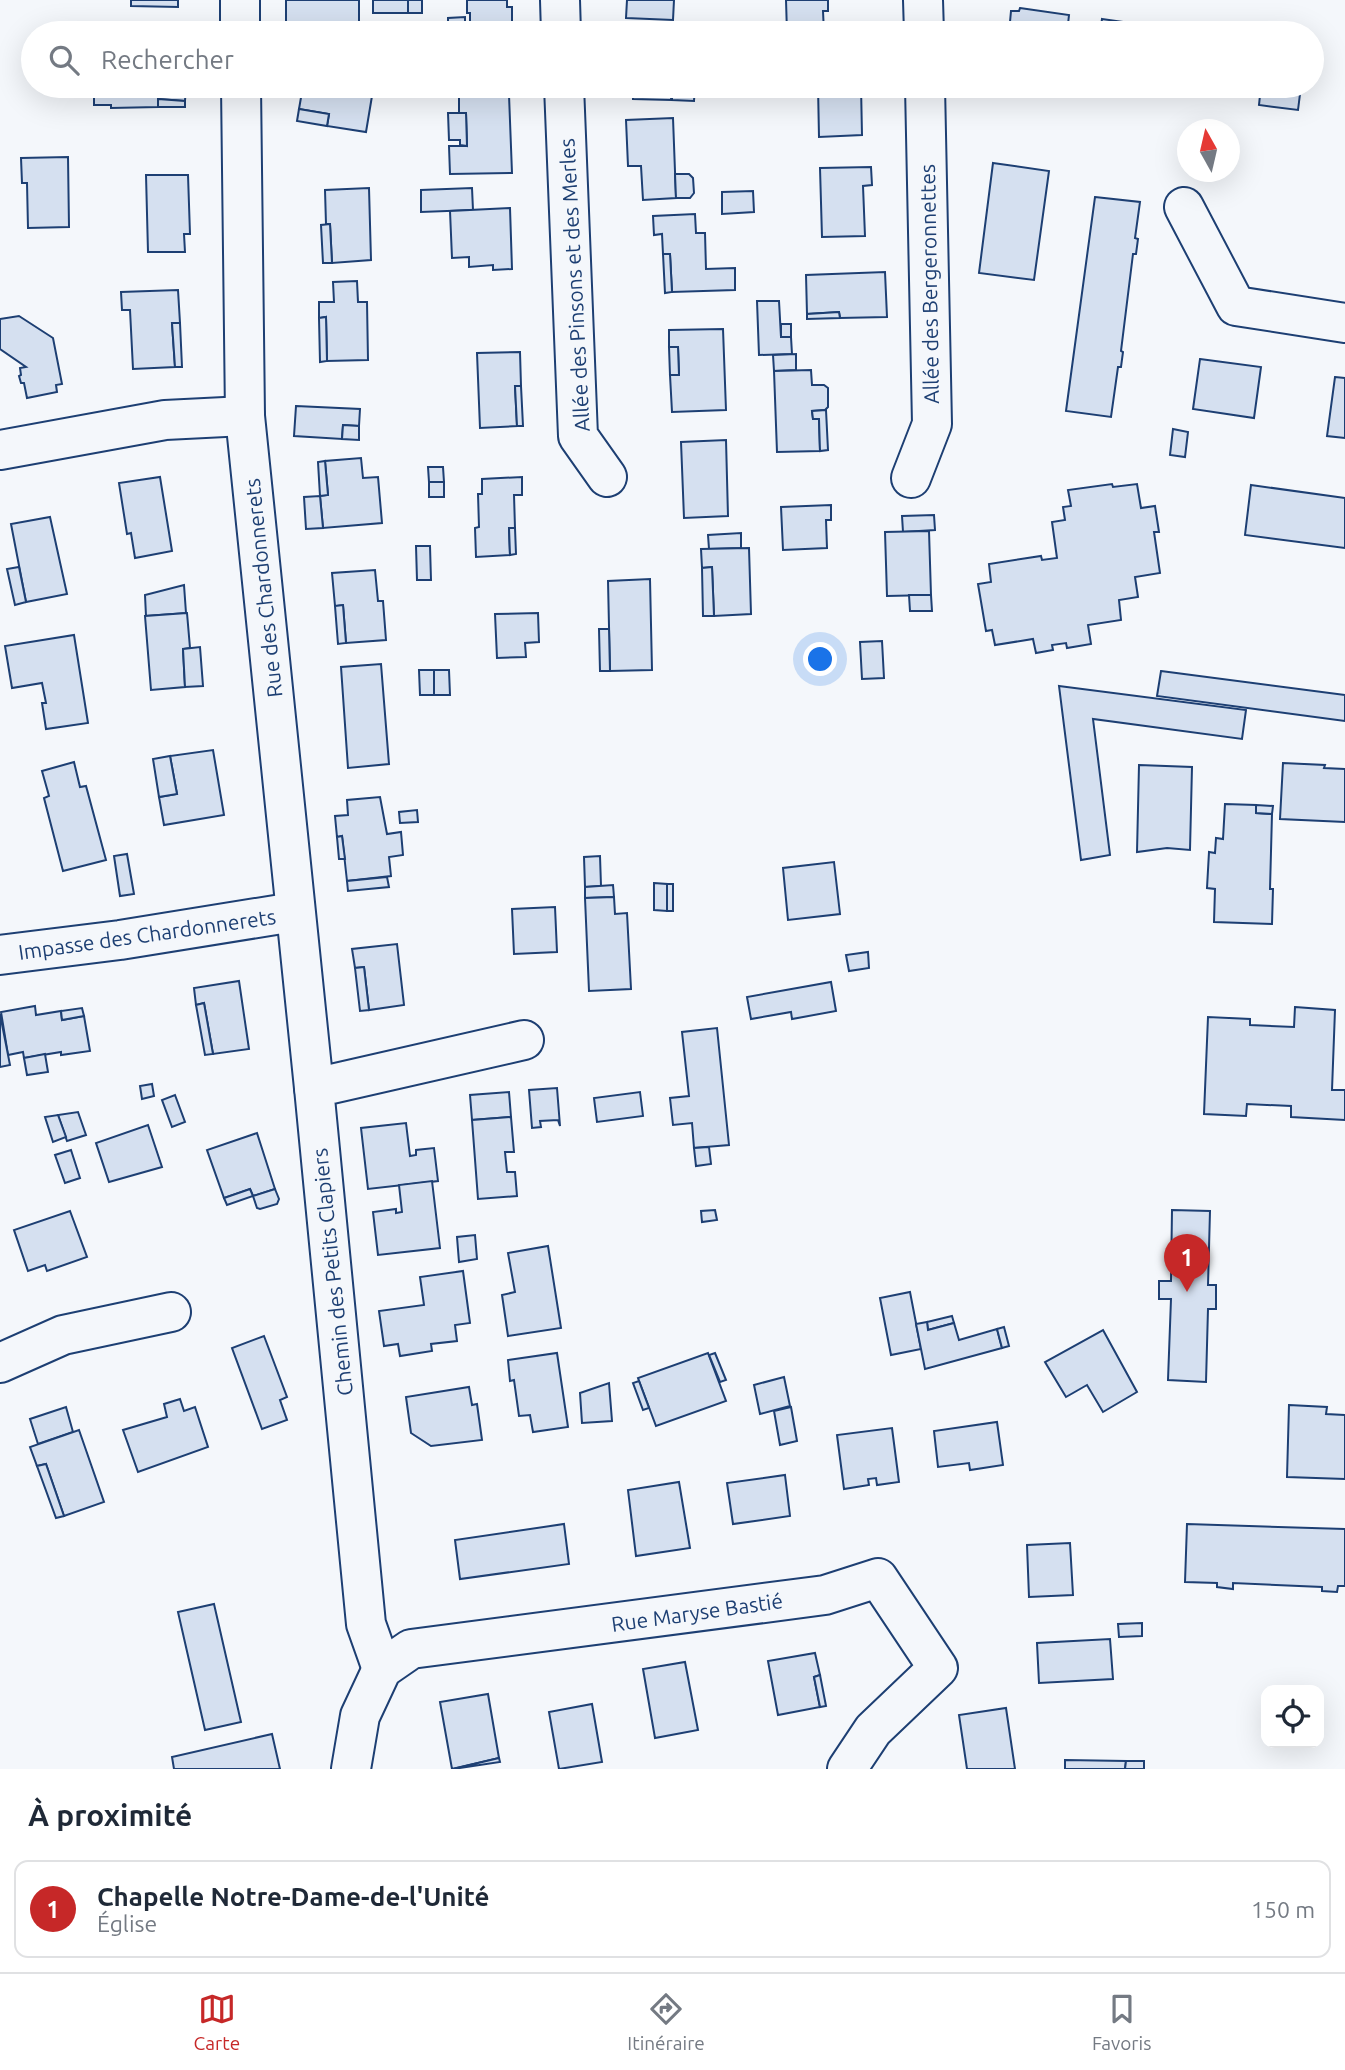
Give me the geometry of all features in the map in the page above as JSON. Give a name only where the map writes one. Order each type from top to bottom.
[{"type":"street","points":[[240,0],[240,21]]},
{"type":"street","points":[[560,0],[561,21]]},
{"type":"street","points":[[923,0],[924,21]]},
{"type":"street","name":"Rue des Chardonnerets","points":[[241,98],[245,416],[314,1088]]},
{"type":"street","name":"Allée des Pinsons et des Merles","points":[[564,98],[578,436],[607,477]]},
{"type":"street","name":"Allée des Bergeronnettes","points":[[911,478],[932,424],[925,98]]},
{"type":"street","points":[[1184,207],[1236,306],[1345,323]]},
{"type":"street","points":[[0,450],[165,419],[245,416]]},
{"type":"street","name":"Impasse des Chardonnerets","points":[[0,955],[120,940],[294,912]]},
{"type":"street","points":[[314,1088],[524,1040]]},
{"type":"street","name":"Chemin des Petits Clapiers","points":[[314,1088],[366,1624],[382,1669]]},
{"type":"street","points":[[0,1363],[63,1335],[172,1312]]},
{"type":"street","name":"Rue Maryse Bastié","points":[[382,1669],[411,1649],[825,1595],[878,1578],[938,1668],[873,1730],[847,1769]]},
{"type":"street","points":[[351,1769],[360,1716],[382,1669]]},
{"type":"building","points":[[131,0],[178,0],[178,7],[131,6]]},
{"type":"building","points":[[286,0],[359,0],[359,21],[286,21]]},
{"type":"building","points":[[373,0],[408,0],[408,13],[373,13]]},
{"type":"building","points":[[408,0],[422,0],[422,13],[408,13]]},
{"type":"building","points":[[467,0],[507,0],[507,7],[512,7],[512,21],[470,21],[470,13],[467,13]]},
{"type":"building","points":[[627,0],[674,0],[673,20],[626,18]]},
{"type":"building","points":[[786,0],[828,0],[828,11],[823,11],[823,21],[787,21]]},
{"type":"building","points":[[1020,8],[1069,15],[1068,21],[1010,21],[1011,11],[1019,11]]},
{"type":"building","points":[[465,17],[465,21],[448,21],[448,18]]},
{"type":"building","points":[[94,98],[185,98],[185,101],[158,99],[158,107],[111,108],[111,105],[94,105]]},
{"type":"building","points":[[301,98],[372,98],[366,132],[327,126],[329,114],[299,109]]},
{"type":"building","points":[[459,98],[509,98],[512,173],[450,174],[449,146],[467,146],[466,113],[459,113]]},
{"type":"building","points":[[633,98],[671,98],[671,100]]},
{"type":"building","points":[[672,98],[694,98],[694,101]]},
{"type":"building","points":[[818,98],[861,98],[862,135],[819,137]]},
{"type":"building","points":[[1260,98],[1300,98],[1298,110],[1259,105]]},
{"type":"building","points":[[158,99],[185,101],[185,107],[158,107]]},
{"type":"building","points":[[299,109],[329,114],[327,126],[297,121]]},
{"type":"building","points":[[448,113],[466,113],[467,146],[460,145],[460,140],[449,140]]},
{"type":"building","points":[[673,118],[676,198],[643,200],[641,166],[628,166],[626,120]]},
{"type":"building","points":[[68,157],[69,227],[28,228],[27,183],[22,183],[21,158]]},
{"type":"building","points":[[993,163],[1049,171],[1034,280],[979,273]]},
{"type":"building","points":[[871,167],[872,185],[863,186],[865,236],[822,237],[820,168]]},
{"type":"building","points":[[675,174],[689,174],[693,178],[694,193],[690,198],[676,198]]},
{"type":"building","points":[[146,175],[188,175],[190,234],[184,234],[185,252],[148,252]]},
{"type":"building","points":[[369,188],[371,260],[332,263],[330,224],[326,224],[325,190]]},
{"type":"building","points":[[472,188],[473,210],[421,212],[421,190]]},
{"type":"building","points":[[753,191],[754,212],[722,214],[722,192]]},
{"type":"building","points":[[1095,197],[1140,202],[1135,238],[1138,239],[1136,254],[1133,254],[1121,367],[1118,367],[1111,417],[1066,411]]},
{"type":"building","points":[[510,208],[512,269],[493,270],[493,265],[469,267],[469,257],[452,258],[450,211]]},
{"type":"building","points":[[695,214],[696,233],[705,233],[706,269],[735,268],[735,290],[672,292],[670,254],[663,254],[662,234],[654,235],[653,216]]},
{"type":"building","points":[[330,224],[332,263],[323,263],[321,225]]},
{"type":"building","points":[[663,254],[670,254],[672,292],[665,293]]},
{"type":"building","points":[[885,272],[887,317],[840,318],[839,312],[807,314],[806,275]]},
{"type":"building","points":[[357,281],[358,302],[367,302],[368,360],[327,361],[326,317],[319,318],[319,302],[334,302],[333,282]]},
{"type":"building","points":[[178,290],[180,323],[172,323],[175,367],[133,369],[130,310],[122,310],[121,292]]},
{"type":"building","points":[[757,301],[779,301],[781,337],[791,337],[792,354],[759,355]]},
{"type":"building","points":[[839,312],[840,318],[807,319],[807,314]]},
{"type":"building","points":[[19,316],[53,338],[62,384],[56,385],[57,392],[27,398],[24,383],[21,383],[19,376],[20,368],[26,367],[0,349],[0,319]]},
{"type":"building","points":[[326,317],[327,361],[320,362],[319,318]]},
{"type":"building","points":[[172,323],[180,323],[182,367],[175,367]]},
{"type":"building","points":[[781,324],[791,324],[791,337],[781,337]]},
{"type":"building","points":[[723,329],[726,410],[672,412],[670,375],[679,375],[678,347],[669,347],[669,330]]},
{"type":"building","points":[[669,347],[678,347],[679,375],[670,375]]},
{"type":"building","points":[[520,352],[521,386],[515,386],[517,426],[480,428],[477,353]]},
{"type":"building","points":[[796,354],[796,370],[774,371],[773,355]]},
{"type":"building","points":[[1200,359],[1261,367],[1254,418],[1193,409]]},
{"type":"building","points":[[811,370],[812,385],[824,385],[828,388],[828,407],[825,410],[812,411],[813,419],[819,419],[820,451],[777,452],[774,371]]},
{"type":"building","points":[[1335,377],[1345,378],[1345,438],[1327,436]]},
{"type":"building","points":[[515,386],[521,386],[523,426],[517,426]]},
{"type":"building","points":[[296,406],[360,409],[359,426],[343,425],[342,439],[294,436]]},
{"type":"building","points":[[826,410],[828,450],[820,451],[819,419],[813,419],[812,411]]},
{"type":"building","points":[[343,425],[359,426],[359,440],[342,439]]},
{"type":"building","points":[[1173,429],[1188,432],[1185,457],[1170,455]]},
{"type":"building","points":[[726,440],[728,516],[684,518],[681,442]]},
{"type":"building","points":[[361,458],[363,478],[378,477],[382,523],[323,528],[320,496],[328,495],[325,461]]},
{"type":"building","points":[[325,461],[328,495],[320,496],[318,462]]},
{"type":"building","points":[[428,467],[443,467],[444,482],[429,482]]},
{"type":"building","points":[[160,477],[172,551],[135,558],[131,533],[127,534],[119,483]]},
{"type":"building","points":[[522,477],[522,495],[514,495],[515,528],[509,528],[510,555],[476,557],[475,528],[479,527],[478,494],[482,494],[482,479]]},
{"type":"building","points":[[429,482],[444,482],[444,497],[429,497]]},
{"type":"building","points":[[1112,484],[1113,487],[1137,484],[1141,508],[1155,506],[1159,532],[1154,532],[1160,573],[1135,577],[1138,597],[1119,600],[1121,620],[1088,625],[1091,644],[1067,648],[1066,643],[1052,645],[1053,650],[1036,653],[1033,639],[995,645],[992,630],[986,631],[978,584],[991,582],[989,564],[1041,556],[1042,560],[1057,558],[1052,522],[1065,520],[1063,507],[1071,506],[1068,490]]},
{"type":"building","points":[[1251,485],[1345,498],[1345,548],[1245,535]]},
{"type":"building","points":[[320,496],[323,528],[306,529],[304,497]]},
{"type":"building","points":[[831,505],[831,520],[826,520],[827,548],[783,550],[781,507]]},
{"type":"building","points":[[934,515],[935,530],[903,532],[902,516]]},
{"type":"building","points":[[50,517],[67,594],[26,602],[11,524]]},
{"type":"building","points":[[509,528],[515,528],[516,554],[510,555]]},
{"type":"building","points":[[929,531],[931,595],[887,596],[885,532]]},
{"type":"building","points":[[741,533],[741,548],[709,549],[708,535]]},
{"type":"building","points":[[416,546],[430,546],[431,580],[417,580]]},
{"type":"building","points":[[749,548],[751,614],[714,616],[712,567],[702,568],[701,549]]},
{"type":"building","points":[[19,567],[26,602],[15,605],[7,569]]},
{"type":"building","points":[[712,567],[714,616],[703,616],[702,568]]},
{"type":"building","points":[[375,570],[378,601],[383,601],[386,640],[346,643],[343,605],[335,606],[332,573]]},
{"type":"building","points":[[650,579],[652,670],[610,671],[608,581]]},
{"type":"building","points":[[184,585],[186,613],[146,616],[145,595]]},
{"type":"building","points":[[909,595],[931,595],[932,611],[910,611]]},
{"type":"building","points":[[343,605],[346,643],[338,644],[335,606]]},
{"type":"building","points":[[187,613],[190,648],[183,649],[185,687],[151,690],[145,616]]},
{"type":"building","points":[[538,613],[539,642],[525,643],[526,657],[497,658],[495,614]]},
{"type":"building","points":[[599,629],[609,629],[610,671],[600,671]]},
{"type":"building","points":[[74,635],[88,723],[46,729],[42,703],[46,703],[42,683],[12,688],[5,646]]},
{"type":"building","points":[[882,641],[884,678],[862,679],[860,642]]},
{"type":"building","points":[[200,647],[203,686],[185,687],[183,649]]},
{"type":"building","points":[[381,664],[389,764],[348,768],[341,667]]},
{"type":"building","points":[[419,670],[434,670],[434,695],[420,695]]},
{"type":"building","points":[[434,670],[449,670],[450,695],[434,695]]},
{"type":"building","points":[[1161,671],[1345,695],[1345,721],[1157,696]]},
{"type":"building","points":[[1059,686],[1246,710],[1242,739],[1093,719],[1110,855],[1081,860]]},
{"type":"building","points":[[213,750],[224,815],[164,825],[159,797],[177,794],[170,756]]},
{"type":"building","points":[[170,756],[177,794],[159,797],[153,759]]},
{"type":"building","points":[[74,762],[80,787],[86,786],[106,860],[63,871],[44,798],[49,796],[42,771]]},
{"type":"building","points":[[1283,763],[1345,769],[1345,822],[1280,819]]},
{"type":"building","points":[[1139,765],[1192,767],[1190,850],[1167,848],[1137,852]]},
{"type":"building","points":[[380,797],[387,834],[401,832],[403,855],[389,857],[391,876],[347,881],[342,836],[337,837],[335,816],[348,815],[347,800]]},
{"type":"building","points":[[1225,804],[1256,805],[1256,813],[1272,814],[1272,924],[1214,922],[1215,889],[1207,888],[1209,852],[1215,853],[1216,838],[1223,839]]},
{"type":"building","points":[[1256,805],[1273,806],[1272,814],[1256,813]]},
{"type":"building","points":[[417,810],[418,822],[400,823],[399,812]]},
{"type":"building","points":[[342,836],[345,859],[339,859],[337,837]]},
{"type":"building","points":[[127,854],[134,894],[120,896],[114,856]]},
{"type":"building","points":[[600,856],[601,886],[585,887],[584,857]]},
{"type":"building","points":[[834,862],[840,914],[788,920],[783,868]]},
{"type":"building","points":[[387,877],[389,887],[348,891],[347,881]]},
{"type":"building","points":[[654,883],[667,884],[667,911],[654,910]]},
{"type":"building","points":[[667,884],[673,884],[673,911],[667,911]]},
{"type":"building","points":[[613,885],[614,897],[585,898],[585,887]]},
{"type":"building","points":[[614,897],[615,914],[627,913],[631,989],[589,991],[585,898]]},
{"type":"building","points":[[555,907],[557,952],[514,954],[512,909]]},
{"type":"building","points":[[397,944],[404,1005],[369,1010],[364,967],[355,968],[352,949]]},
{"type":"building","points":[[868,952],[869,968],[849,971],[846,955]]},
{"type":"building","points":[[364,967],[369,1010],[360,1011],[355,968]]},
{"type":"building","points":[[239,981],[249,1049],[213,1054],[204,1003],[196,1005],[194,988]]},
{"type":"building","points":[[831,982],[836,1011],[792,1019],[791,1012],[751,1019],[747,997]]},
{"type":"building","points":[[204,1003],[213,1054],[205,1055],[196,1005]]},
{"type":"building","points":[[35,1006],[36,1015],[61,1011],[62,1020],[84,1016],[90,1051],[24,1058],[23,1052],[8,1055],[1,1012]]},
{"type":"building","points":[[1295,1007],[1335,1010],[1332,1090],[1345,1090],[1345,1120],[1291,1117],[1291,1106],[1247,1104],[1246,1116],[1204,1114],[1208,1017],[1250,1019],[1250,1025],[1294,1027]]},
{"type":"building","points":[[82,1008],[84,1016],[62,1020],[61,1011]]},
{"type":"building","points":[[0,1014],[10,1065],[0,1067]]},
{"type":"building","points":[[717,1028],[729,1145],[694,1148],[692,1123],[673,1125],[670,1098],[689,1096],[682,1032]]},
{"type":"building","points":[[45,1054],[48,1072],[27,1075],[24,1058]]},
{"type":"building","points":[[152,1084],[154,1096],[142,1099],[140,1086]]},
{"type":"building","points":[[557,1088],[560,1126],[558,1120],[540,1121],[541,1127],[532,1128],[529,1090]]},
{"type":"building","points":[[509,1092],[511,1117],[472,1120],[470,1095]]},
{"type":"building","points":[[640,1092],[643,1116],[597,1122],[594,1098]]},
{"type":"building","points":[[175,1095],[185,1122],[172,1127],[162,1100]]},
{"type":"building","points":[[78,1112],[86,1135],[67,1141],[58,1115]]},
{"type":"building","points":[[58,1115],[66,1137],[53,1142],[45,1117]]},
{"type":"building","points":[[511,1117],[514,1152],[505,1152],[507,1172],[515,1172],[517,1196],[478,1199],[472,1120]]},
{"type":"building","points":[[406,1123],[410,1156],[416,1155],[416,1150],[434,1148],[438,1181],[368,1189],[361,1128]]},
{"type":"building","points":[[148,1125],[162,1167],[109,1182],[96,1143]]},
{"type":"building","points":[[257,1133],[275,1189],[253,1196],[250,1189],[224,1198],[207,1150]]},
{"type":"building","points":[[709,1147],[711,1164],[696,1166],[694,1148]]},
{"type":"building","points":[[71,1150],[80,1178],[65,1183],[55,1155]]},
{"type":"building","points":[[432,1181],[440,1248],[378,1255],[373,1212],[396,1209],[396,1213],[402,1212],[399,1185]]},
{"type":"building","points":[[250,1189],[253,1196],[227,1205],[224,1198]]},
{"type":"building","points":[[275,1189],[279,1199],[277,1204],[257,1208],[253,1196]]},
{"type":"building","points":[[715,1210],[717,1220],[702,1222],[701,1211]]},
{"type":"building","points":[[1172,1210],[1210,1211],[1208,1285],[1216,1285],[1216,1309],[1208,1309],[1206,1382],[1168,1380],[1171,1299],[1159,1299],[1159,1281],[1171,1281]]},
{"type":"building","points":[[70,1211],[87,1257],[47,1271],[45,1265],[28,1271],[14,1230]]},
{"type":"building","points":[[475,1235],[477,1259],[459,1262],[457,1237]]},
{"type":"building","points":[[548,1246],[561,1328],[508,1336],[502,1295],[515,1292],[508,1253]]},
{"type":"building","points":[[463,1271],[470,1323],[455,1325],[457,1341],[431,1344],[432,1351],[400,1356],[398,1344],[384,1346],[379,1311],[424,1305],[420,1277]]},
{"type":"building","points":[[910,1292],[921,1349],[891,1355],[880,1298]]},
{"type":"building","points":[[952,1316],[954,1323],[928,1330],[927,1322]]},
{"type":"building","points":[[927,1322],[928,1330],[954,1323],[959,1340],[997,1329],[1002,1348],[925,1369],[916,1324]]},
{"type":"building","points":[[1004,1327],[1009,1346],[1002,1348],[997,1329]]},
{"type":"building","points":[[1103,1330],[1137,1392],[1103,1412],[1087,1385],[1066,1397],[1045,1362]]},
{"type":"building","points":[[264,1336],[287,1397],[280,1400],[287,1420],[262,1429],[232,1348]]},
{"type":"building","points":[[557,1353],[568,1427],[533,1432],[530,1415],[519,1416],[508,1360]]},
{"type":"building","points":[[708,1353],[726,1401],[656,1426],[638,1378]]},
{"type":"building","points":[[715,1353],[726,1380],[720,1382],[709,1355]]},
{"type":"building","points":[[784,1377],[790,1406],[760,1414],[754,1385]]},
{"type":"building","points":[[639,1381],[649,1408],[643,1410],[633,1383]]},
{"type":"building","points":[[609,1383],[612,1421],[582,1423],[580,1393]]},
{"type":"building","points":[[469,1387],[472,1405],[477,1404],[482,1440],[431,1446],[411,1433],[406,1397]]},
{"type":"building","points":[[180,1399],[184,1411],[195,1407],[208,1447],[138,1472],[123,1430],[167,1417],[164,1404]]},
{"type":"building","points":[[1289,1405],[1327,1407],[1326,1414],[1345,1415],[1345,1479],[1287,1477]]},
{"type":"building","points":[[66,1407],[73,1432],[38,1444],[30,1419]]},
{"type":"building","points":[[791,1407],[797,1441],[780,1445],[774,1411]]},
{"type":"building","points":[[997,1422],[1003,1465],[970,1470],[969,1463],[938,1467],[934,1431]]},
{"type":"building","points":[[892,1428],[899,1482],[877,1485],[876,1478],[868,1479],[869,1485],[844,1489],[837,1435]]},
{"type":"building","points":[[79,1430],[104,1502],[64,1516],[46,1464],[37,1466],[30,1447]]},
{"type":"building","points":[[46,1464],[64,1516],[56,1518],[37,1466]]},
{"type":"building","points":[[785,1475],[790,1516],[733,1524],[727,1483]]},
{"type":"building","points":[[679,1482],[690,1548],[636,1556],[628,1490]]},
{"type":"building","points":[[564,1524],[569,1564],[460,1579],[455,1540]]},
{"type":"building","points":[[1187,1524],[1345,1529],[1345,1586],[1338,1586],[1337,1592],[1322,1591],[1322,1587],[1233,1583],[1233,1589],[1217,1587],[1217,1583],[1185,1582]]},
{"type":"building","points":[[1070,1543],[1073,1595],[1029,1597],[1027,1545]]},
{"type":"building","points":[[214,1604],[241,1722],[205,1730],[178,1612]]},
{"type":"building","points":[[1142,1623],[1142,1636],[1119,1637],[1118,1624]]},
{"type":"building","points":[[1110,1639],[1113,1679],[1039,1683],[1037,1643]]},
{"type":"building","points":[[815,1653],[820,1675],[814,1677],[820,1707],[778,1715],[768,1661]]},
{"type":"building","points":[[685,1662],[698,1730],[655,1738],[643,1669]]},
{"type":"building","points":[[820,1675],[826,1706],[820,1707],[814,1677]]},
{"type":"building","points":[[488,1694],[499,1758],[452,1769],[440,1702]]},
{"type":"building","points":[[592,1704],[602,1762],[559,1769],[549,1712]]},
{"type":"building","points":[[1006,1708],[1015,1769],[967,1769],[959,1715]]},
{"type":"building","points":[[272,1734],[280,1769],[174,1769],[172,1757]]},
{"type":"building","points":[[499,1758],[500,1762],[453,1769]]},
{"type":"building","points":[[1065,1760],[1126,1761],[1125,1769],[1065,1769]]},
{"type":"building","points":[[1126,1761],[1144,1761],[1144,1769],[1125,1769]]},
{"type":"place","name":"Chapelle Notre-Dame-de-l'Unité","points":[[1187,1292]]}]
